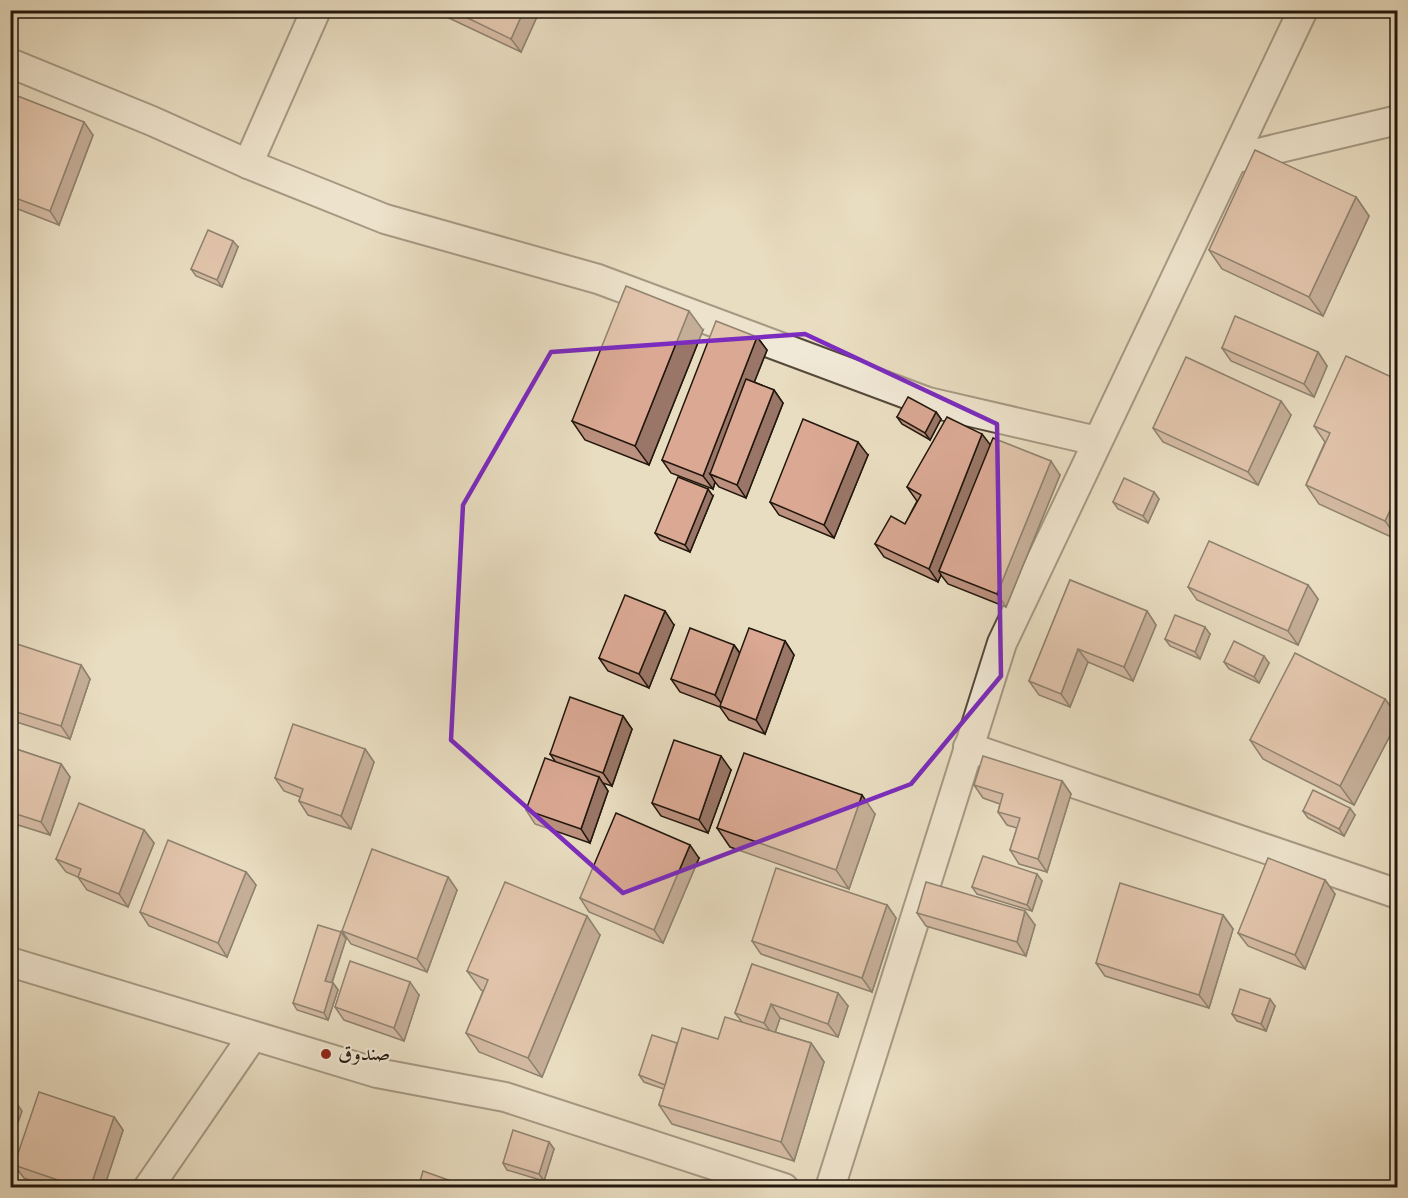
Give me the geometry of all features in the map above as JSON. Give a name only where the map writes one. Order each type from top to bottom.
[{"type":"lane","points":[[248,164],[315,10]]},
{"type":"lane","points":[[830,1188],[1002,643],[1096,441],[1304,10]]},
{"type":"lane","points":[[10,63],[152,121],[248,164],[385,219],[598,279],[928,402],[1096,441]]},
{"type":"lane","points":[[1233,159],[1398,120]]},
{"type":"lane","points":[[968,747],[1398,894]]},
{"type":"lane","points":[[10,962],[377,1073],[505,1097],[784,1188]]},
{"type":"lane","points":[[148,1188],[252,1037]]},
{"type":"highlighted area","points":[[805,334],[997,424],[1001,676],[911,784],[623,893],[451,740],[463,505],[551,352]]},
{"type":"building","points":[[451,10],[524,10],[511,39]]},
{"type":"building","points":[[10,93],[84,122],[50,211],[10,196]]},
{"type":"building","points":[[1255,150],[1356,197],[1309,297],[1209,250]]},
{"type":"building","points":[[208,230],[233,241],[217,280],[191,269]]},
{"type":"building","points":[[626,286],[689,311],[635,446],[572,421]]},
{"type":"building","points":[[1235,316],[1318,352],[1304,384],[1222,348]]},
{"type":"building","points":[[716,321],[757,337],[703,476],[662,460]]},
{"type":"building","points":[[1346,356],[1398,380],[1398,494],[1385,521],[1306,485],[1330,433],[1314,426]]},
{"type":"building","points":[[1186,357],[1281,401],[1248,472],[1153,428]]},
{"type":"building","points":[[746,379],[774,390],[737,485],[710,474]]},
{"type":"building","points":[[908,397],[936,412],[925,433],[897,417]]},
{"type":"building","points":[[947,417],[982,434],[929,569],[875,544],[891,516],[905,524],[921,495],[907,487]]},
{"type":"building","points":[[803,419],[858,442],[824,525],[770,502]]},
{"type":"building","points":[[993,438],[1051,461],[997,594],[939,571]]},
{"type":"building","points":[[678,477],[708,489],[685,545],[655,533]]},
{"type":"building","points":[[1124,478],[1154,492],[1143,516],[1113,502]]},
{"type":"building","points":[[1209,541],[1308,585],[1288,631],[1188,587]]},
{"type":"building","points":[[1070,580],[1147,611],[1124,667],[1078,649],[1061,694],[1029,681]]},
{"type":"building","points":[[625,595],[665,611],[639,674],[599,658]]},
{"type":"building","points":[[1175,615],[1205,627],[1195,652],[1165,639]]},
{"type":"building","points":[[690,628],[734,645],[715,695],[671,679]]},
{"type":"building","points":[[749,628],[785,641],[756,720],[720,706]]},
{"type":"building","points":[[1234,641],[1264,656],[1254,677],[1224,662]]},
{"type":"building","points":[[17,644],[81,665],[61,726],[10,710],[10,663]]},
{"type":"building","points":[[1295,653],[1385,699],[1340,786],[1250,740]]},
{"type":"building","points":[[570,697],[623,716],[603,773],[550,754]]},
{"type":"building","points":[[293,724],[365,749],[341,816],[299,801],[303,789],[275,778]]},
{"type":"building","points":[[674,740],[721,756],[699,820],[652,803]]},
{"type":"building","points":[[10,747],[61,764],[41,822],[10,812]]},
{"type":"building","points":[[744,753],[862,795],[836,870],[717,828]]},
{"type":"building","points":[[983,756],[1062,781],[1038,859],[1010,850],[1020,818],[998,812],[1003,794],[974,785]]},
{"type":"building","points":[[545,758],[599,777],[581,829],[526,810]]},
{"type":"building","points":[[1313,790],[1350,808],[1339,829],[1303,811]]},
{"type":"building","points":[[79,803],[144,830],[119,894],[78,877],[81,869],[56,859]]},
{"type":"building","points":[[616,813],[690,845],[654,930],[580,898]]},
{"type":"building","points":[[168,840],[246,872],[218,943],[140,912]]},
{"type":"building","points":[[372,849],[448,877],[417,959],[342,931]]},
{"type":"building","points":[[983,856],[1037,874],[1027,905],[972,887]]},
{"type":"building","points":[[1268,858],[1325,880],[1295,955],[1238,933]]},
{"type":"building","points":[[776,868],[887,905],[862,978],[752,941]]},
{"type":"building","points":[[505,882],[587,916],[528,1058],[466,1033],[488,980],[467,971]]},
{"type":"building","points":[[926,882],[1025,911],[1017,942],[917,913]]},
{"type":"building","points":[[1120,883],[1223,915],[1199,995],[1096,963]]},
{"type":"building","points":[[318,925],[341,932],[325,981],[333,983],[324,1013],[293,1003]]},
{"type":"building","points":[[350,961],[410,982],[394,1028],[335,1007]]},
{"type":"building","points":[[752,964],[838,993],[828,1024],[771,1004],[764,1023],[735,1013]]},
{"type":"building","points":[[1240,989],[1270,999],[1261,1024],[1232,1014]]},
{"type":"building","points":[[725,1017],[811,1043],[781,1142],[659,1105],[682,1028],[718,1039]]},
{"type":"building","points":[[652,1035],[677,1043],[665,1085],[639,1075]]},
{"type":"building","points":[[39,1092],[114,1117],[90,1188],[81,1188],[14,1165]]},
{"type":"building","points":[[513,1130],[549,1142],[539,1174],[503,1163]]},
{"type":"building","points":[[423,1171],[471,1188],[418,1188]]},
{"type":"place","name":"صندوق","points":[[326,1054]]}]
